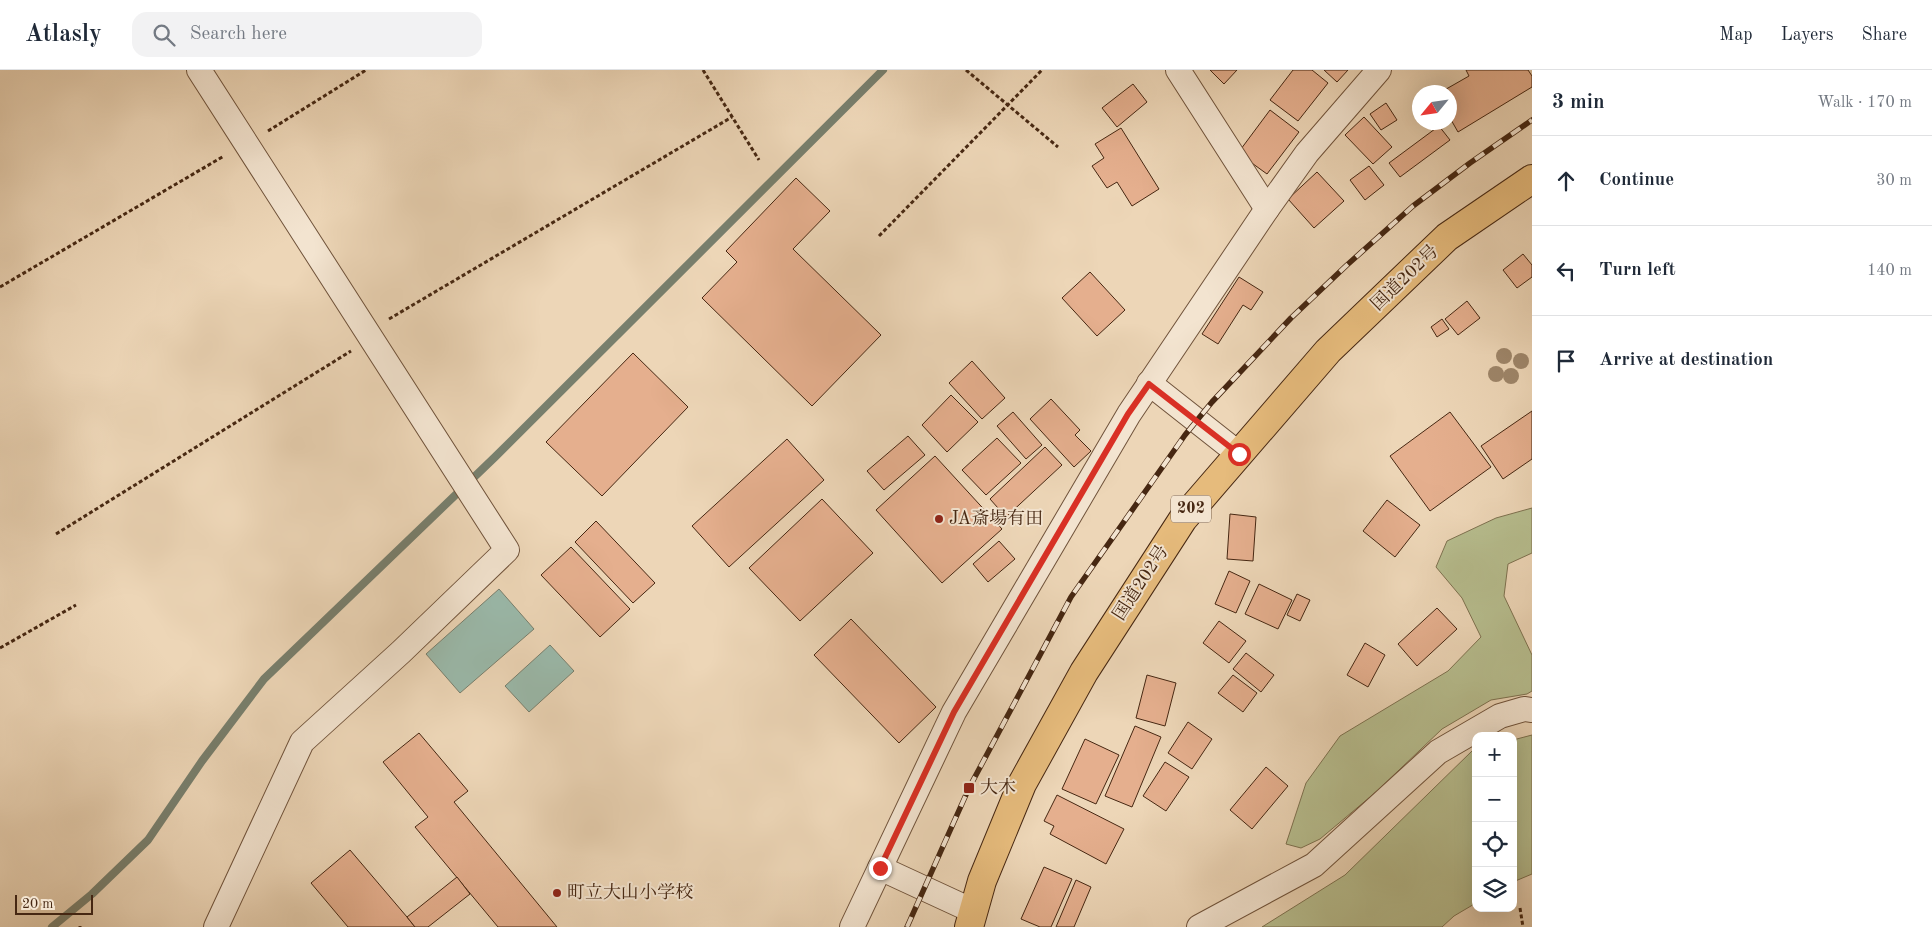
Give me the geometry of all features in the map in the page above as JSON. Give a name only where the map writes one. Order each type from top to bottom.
[{"type":"highway","name":"国道202号","points":[[971,919],[982,881],[1022,784],[1084,672],[1182,519],[1328,350],[1447,237],[1532,180]]},
{"type":"street","points":[[199,70],[508,550],[401,652],[302,742],[216,927]]},
{"type":"street","points":[[1178,70],[1267,209]]},
{"type":"street","points":[[852,927],[954,712],[1128,414],[1307,153],[1378,70]]},
{"type":"street","points":[[1149,384],[1239,454]]},
{"type":"street","points":[[1199,927],[1314,865],[1438,752],[1500,716],[1524,709],[1532,710]]},
{"type":"street","points":[[880,868],[971,919]]},
{"type":"path","points":[[268,131],[366,70]]},
{"type":"path","points":[[703,70],[759,160]]},
{"type":"path","points":[[966,70],[1058,147]]},
{"type":"path","points":[[880,236],[1042,70]]},
{"type":"path","points":[[388,319],[732,117]]},
{"type":"path","points":[[0,287],[227,154]]},
{"type":"path","points":[[56,534],[352,350]]},
{"type":"path","points":[[0,648],[76,605]]},
{"type":"path","points":[[1520,908],[1523,927]]},
{"type":"green space","points":[[1532,508],[1532,553],[1508,564],[1504,596],[1532,655],[1532,691],[1527,694],[1491,700],[1442,729],[1376,792],[1320,839],[1301,848],[1286,844],[1306,783],[1340,736],[1448,671],[1481,637],[1462,598],[1436,567],[1447,541],[1496,518]]},
{"type":"green space","points":[[1532,735],[1532,874],[1517,880],[1517,777],[1517,739]]},
{"type":"green space","points":[[1472,751],[1472,905],[1454,916],[1442,927],[1262,927],[1345,875]]},
{"type":"shaded area","points":[[499,589],[534,629],[460,693],[426,654]]},
{"type":"shaded area","points":[[550,645],[574,671],[529,712],[505,686]]},
{"type":"building","points":[[1210,70],[1237,70],[1224,84]]},
{"type":"building","points":[[1293,70],[1312,70],[1328,83],[1298,121],[1270,100]]},
{"type":"building","points":[[1324,70],[1348,70],[1337,82]]},
{"type":"building","points":[[1466,70],[1528,70],[1532,76],[1532,87],[1458,132],[1457,85],[1453,85],[1469,76]]},
{"type":"building","points":[[1133,84],[1147,102],[1117,127],[1102,108]]},
{"type":"building","points":[[1386,103],[1397,120],[1381,130],[1370,114]]},
{"type":"building","points":[[1270,110],[1299,132],[1267,174],[1238,153]]},
{"type":"building","points":[[1364,117],[1392,147],[1373,164],[1345,135]]},
{"type":"building","points":[[1121,128],[1159,189],[1132,206],[1117,182],[1107,188],[1092,166],[1104,158],[1095,144]]},
{"type":"building","points":[[1434,130],[1442,130],[1450,140],[1400,177],[1389,163]]},
{"type":"building","points":[[1369,166],[1384,185],[1365,200],[1350,180]]},
{"type":"building","points":[[1317,172],[1344,201],[1314,228],[1288,199]]},
{"type":"building","points":[[796,178],[830,211],[793,249],[881,335],[812,406],[702,298],[737,262],[726,251]]},
{"type":"building","points":[[1523,254],[1532,265],[1532,277],[1517,288],[1503,270]]},
{"type":"building","points":[[1090,272],[1125,310],[1097,336],[1062,298]]},
{"type":"building","points":[[1239,277],[1263,292],[1251,310],[1243,305],[1218,344],[1202,334]]},
{"type":"building","points":[[1467,301],[1480,318],[1458,335],[1445,319]]},
{"type":"building","points":[[1442,319],[1449,329],[1437,337],[1431,327]]},
{"type":"building","points":[[633,353],[688,407],[602,496],[546,442]]},
{"type":"building","points":[[972,361],[1005,398],[982,419],[949,383]]},
{"type":"building","points":[[951,395],[978,422],[947,452],[922,425]]},
{"type":"building","points":[[1051,399],[1080,430],[1075,435],[1091,451],[1074,467],[1030,419]]},
{"type":"building","points":[[1532,411],[1532,459],[1503,479],[1481,446]]},
{"type":"building","points":[[1013,412],[1042,445],[1026,459],[997,426]]},
{"type":"building","points":[[1450,412],[1491,467],[1430,511],[1390,456]]},
{"type":"building","points":[[908,436],[925,455],[884,490],[867,471]]},
{"type":"building","points":[[997,438],[1021,463],[986,495],[962,470]]},
{"type":"building","points":[[787,439],[824,480],[729,567],[692,526]]},
{"type":"building","points":[[1045,447],[1062,465],[1006,517],[990,499]]},
{"type":"building","name":"JA斎場有田","points":[[935,456],[1002,529],[942,583],[876,510]]},
{"type":"building","points":[[822,499],[873,553],[800,621],[749,568]]},
{"type":"building","points":[[1387,500],[1420,525],[1395,557],[1363,531]]},
{"type":"building","points":[[1230,514],[1256,517],[1253,561],[1227,559]]},
{"type":"building","points":[[596,521],[655,583],[633,603],[575,542]]},
{"type":"building","points":[[999,541],[1015,559],[988,582],[973,564]]},
{"type":"building","points":[[571,547],[630,609],[600,637],[541,575]]},
{"type":"building","points":[[1229,571],[1250,581],[1236,613],[1215,604]]},
{"type":"building","points":[[1259,584],[1292,600],[1278,629],[1245,614]]},
{"type":"building","points":[[1297,594],[1310,600],[1300,621],[1287,615]]},
{"type":"building","points":[[1437,608],[1457,629],[1417,666],[1398,644]]},
{"type":"building","points":[[851,619],[936,707],[899,743],[814,655]]},
{"type":"building","points":[[1219,621],[1246,641],[1229,663],[1203,643]]},
{"type":"building","points":[[1365,643],[1385,655],[1368,687],[1347,675]]},
{"type":"building","points":[[1246,653],[1274,675],[1261,692],[1233,669]]},
{"type":"building","points":[[1147,675],[1176,683],[1165,726],[1136,718]]},
{"type":"building","points":[[1233,675],[1257,693],[1243,712],[1218,693]]},
{"type":"building","points":[[1188,722],[1212,739],[1192,769],[1168,753]]},
{"type":"building","points":[[1135,726],[1161,737],[1132,807],[1105,796]]},
{"type":"building","points":[[419,733],[468,791],[454,802],[557,927],[498,927],[415,827],[428,817],[383,762]]},
{"type":"building","points":[[1085,739],[1119,755],[1096,804],[1062,789]]},
{"type":"building","points":[[1165,762],[1189,777],[1166,811],[1143,796]]},
{"type":"building","points":[[1266,767],[1288,786],[1252,829],[1230,810]]},
{"type":"building","points":[[1057,795],[1124,829],[1106,864],[1050,834],[1054,826],[1044,821]]},
{"type":"building","points":[[350,850],[415,927],[348,927],[311,883]]},
{"type":"building","points":[[1044,867],[1072,879],[1051,927],[1040,927],[1021,919]]},
{"type":"building","points":[[457,877],[470,894],[428,927],[415,927],[407,917]]},
{"type":"building","points":[[1076,880],[1091,887],[1074,927],[1056,927]]},
{"type":"waterway","points":[[52,927],[92,894],[148,840],[202,761],[264,679],[495,457],[883,70]]},
{"type":"railway","points":[[907,927],[969,788],[1071,597],[1185,435],[1212,402],[1291,318],[1347,265],[1413,206],[1532,120]]},
{"type":"place","name":"JA斎場有田","points":[[939,519]]},
{"type":"place","name":"大木","points":[[969,788]]},
{"type":"place","name":"町立大山小学校","points":[[557,893]]},
{"type":"route","points":[[880,868],[954,712],[1128,414],[1149,384],[1239,454]]}]
